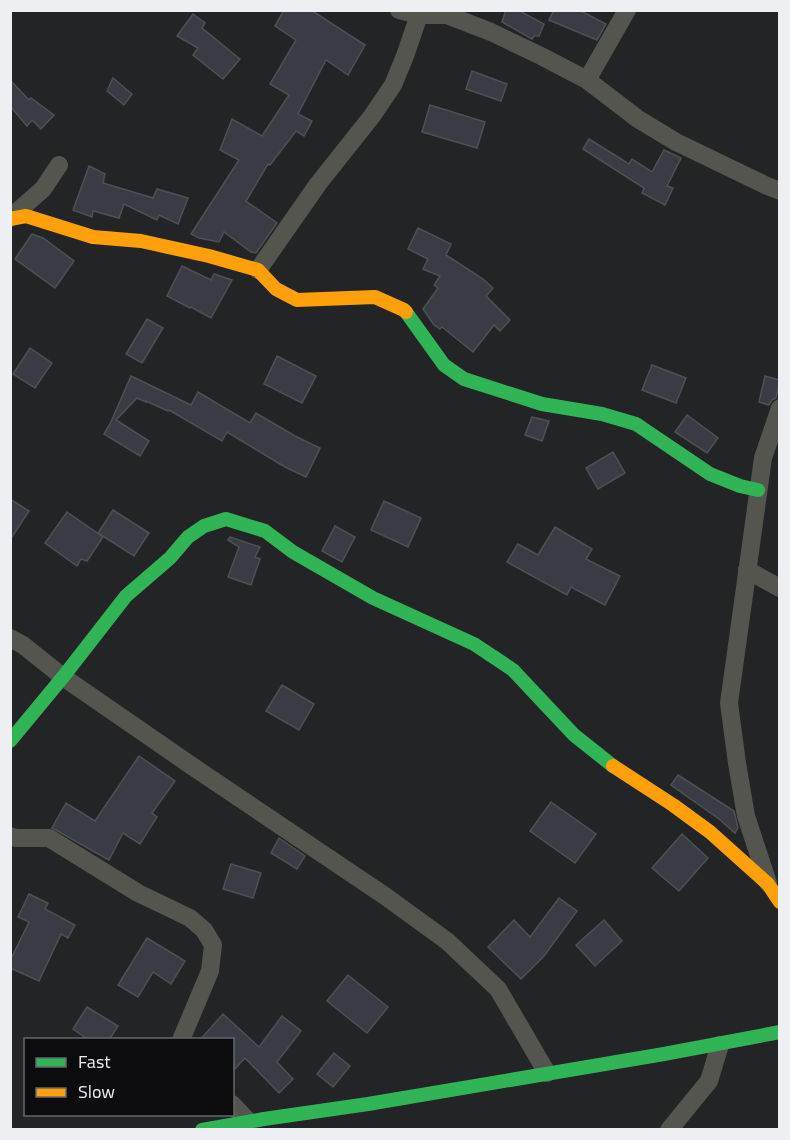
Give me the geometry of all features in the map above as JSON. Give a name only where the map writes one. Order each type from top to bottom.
[{"type":"street","points":[[399,10],[419,15],[447,15],[491,32],[542,56],[587,80],[638,118],[676,142],[780,191]]},
{"type":"street","points":[[587,80],[627,10]]},
{"type":"street","points":[[258,270],[318,184],[372,116],[393,85],[419,15]]},
{"type":"street","points":[[10,219],[43,189],[59,165]]},
{"type":"street","points":[[10,219],[26,216],[93,237],[141,241],[209,256],[258,270],[276,289],[297,300],[375,297],[404,310],[444,365],[464,379],[542,404],[602,414],[636,424],[710,474],[740,486],[759,490]]},
{"type":"street","points":[[768,884],[746,816],[729,703],[763,458],[780,408]]},
{"type":"street","points":[[10,741],[126,596],[170,558],[188,537],[204,526],[226,519],[265,531],[293,552],[372,598],[474,644],[513,670],[574,735],[613,766],[711,832],[768,884],[780,902]]},
{"type":"street","points":[[747,570],[780,588]]},
{"type":"street","points":[[10,638],[23,645],[63,677],[385,896],[447,941],[498,989],[547,1073]]},
{"type":"street","points":[[10,836],[49,838],[138,893],[190,918],[204,930],[213,945],[210,972],[182,1038]]},
{"type":"street","points":[[202,1130],[247,1120],[453,1090],[720,1045],[780,1032]]},
{"type":"street","points":[[669,1130],[709,1081],[720,1045]]},
{"type":"street","points":[[234,1106],[247,1120]]},
{"type":"street","points":[[297,1114],[310,1130]]},
{"type":"building","points":[[284,10],[311,10],[365,45],[348,75],[326,60],[298,114],[312,121],[304,136],[296,131],[270,165],[268,164],[246,201],[277,223],[256,253],[251,252],[224,232],[219,242],[191,234],[239,160],[220,150],[232,119],[262,136],[289,95],[270,84],[296,40],[275,26]]},
{"type":"building","points":[[506,10],[518,10],[544,24],[539,36],[534,36],[532,39],[502,22]]},
{"type":"building","points":[[554,10],[579,10],[606,24],[597,40],[549,20]]},
{"type":"building","points":[[193,14],[205,23],[202,28],[240,59],[223,79],[193,55],[198,48],[177,36]]},
{"type":"building","points":[[472,71],[507,84],[501,101],[466,89]]},
{"type":"building","points":[[113,78],[132,94],[124,105],[107,91]]},
{"type":"building","points":[[10,80],[29,100],[31,98],[54,115],[41,129],[32,120],[27,126],[10,106]]},
{"type":"building","points":[[430,105],[485,122],[477,148],[422,132]]},
{"type":"building","points":[[589,139],[629,164],[632,159],[652,172],[664,150],[681,158],[667,186],[673,188],[665,205],[642,193],[644,188],[583,149]]},
{"type":"building","points":[[89,166],[105,174],[103,183],[153,198],[157,189],[188,198],[178,224],[159,215],[157,220],[124,204],[119,218],[93,211],[92,217],[73,210]]},
{"type":"building","points":[[418,228],[451,244],[446,255],[493,288],[486,296],[510,320],[500,331],[494,325],[473,352],[442,327],[440,329],[434,325],[423,309],[438,288],[434,285],[440,276],[423,269],[428,259],[408,249]]},
{"type":"building","points":[[32,234],[43,238],[74,261],[55,288],[15,259]]},
{"type":"building","points":[[182,266],[211,280],[214,274],[232,280],[211,318],[167,296]]},
{"type":"building","points":[[147,319],[163,328],[142,363],[126,354]]},
{"type":"building","points":[[30,348],[52,363],[35,388],[13,374]]},
{"type":"building","points":[[277,356],[316,376],[302,403],[264,384]]},
{"type":"building","points":[[652,365],[686,378],[676,403],[642,390]]},
{"type":"building","points":[[131,376],[191,405],[198,392],[250,423],[256,413],[320,448],[306,477],[227,432],[222,441],[169,410],[137,398],[116,420],[149,441],[140,456],[104,434]]},
{"type":"building","points":[[765,376],[780,380],[776,398],[769,405],[759,402]]},
{"type":"building","points":[[687,415],[718,438],[707,453],[675,432]]},
{"type":"building","points":[[532,417],[549,421],[542,441],[525,435]]},
{"type":"building","points":[[613,452],[625,473],[598,489],[586,468]]},
{"type":"building","points":[[10,499],[29,511],[10,540]]},
{"type":"building","points":[[384,501],[421,518],[408,547],[371,530]]},
{"type":"building","points":[[113,510],[149,533],[134,556],[98,533]]},
{"type":"building","points":[[67,512],[103,537],[87,561],[81,559],[77,566],[45,543]]},
{"type":"building","points":[[335,526],[355,537],[342,562],[322,551]]},
{"type":"building","points":[[555,527],[592,549],[586,559],[620,576],[605,605],[571,587],[567,595],[507,562],[518,544],[538,555]]},
{"type":"building","points":[[230,537],[260,547],[255,557],[260,559],[251,585],[228,577],[239,547],[228,540]]},
{"type":"building","points":[[282,685],[314,704],[299,730],[266,711]]},
{"type":"building","points":[[139,756],[175,781],[152,813],[157,817],[140,844],[123,833],[109,860],[52,828],[66,803],[95,821]]},
{"type":"building","points":[[678,775],[734,811],[738,828],[735,833],[671,785]]},
{"type":"building","points":[[551,802],[596,834],[575,863],[530,831]]},
{"type":"building","points":[[682,834],[708,858],[679,891],[652,868]]},
{"type":"building","points":[[279,838],[305,856],[297,869],[271,853]]},
{"type":"building","points":[[231,864],[261,873],[253,898],[223,889]]},
{"type":"building","points":[[29,894],[48,903],[45,909],[75,925],[68,938],[61,934],[39,981],[10,968],[10,961],[29,922],[18,917]]},
{"type":"building","points":[[559,898],[577,911],[544,956],[521,979],[488,947],[514,920],[530,937]]},
{"type":"building","points":[[604,920],[622,941],[595,966],[576,945]]},
{"type":"building","points":[[147,938],[185,961],[171,984],[153,972],[138,997],[118,985]]},
{"type":"building","points":[[348,975],[388,1007],[367,1033],[327,1001]]},
{"type":"building","points":[[87,1007],[118,1026],[110,1038],[86,1038],[73,1029]]},
{"type":"building","points":[[223,1014],[259,1047],[282,1016],[301,1031],[277,1062],[293,1079],[279,1093],[245,1058],[234,1070],[234,1038],[202,1038]]},
{"type":"building","points":[[334,1053],[350,1066],[333,1087],[317,1074]]},
{"type":"traffic: fast","points":[[406,312],[444,365],[464,379],[542,404],[602,414],[636,424],[710,474],[740,486],[758,490]]},
{"type":"traffic: fast","points":[[10,741],[126,596],[170,558],[188,537],[204,526],[226,519],[265,531],[293,552],[373,598],[474,644],[513,670],[574,735],[613,766]]},
{"type":"traffic: fast","points":[[202,1130],[664,1054],[780,1032]]},
{"type":"traffic: slow","points":[[10,219],[26,216],[93,237],[141,241],[209,256],[258,270],[276,289],[297,300],[375,297],[406,312]]},
{"type":"traffic: slow","points":[[613,766],[710,832],[768,884],[780,902]]}]
